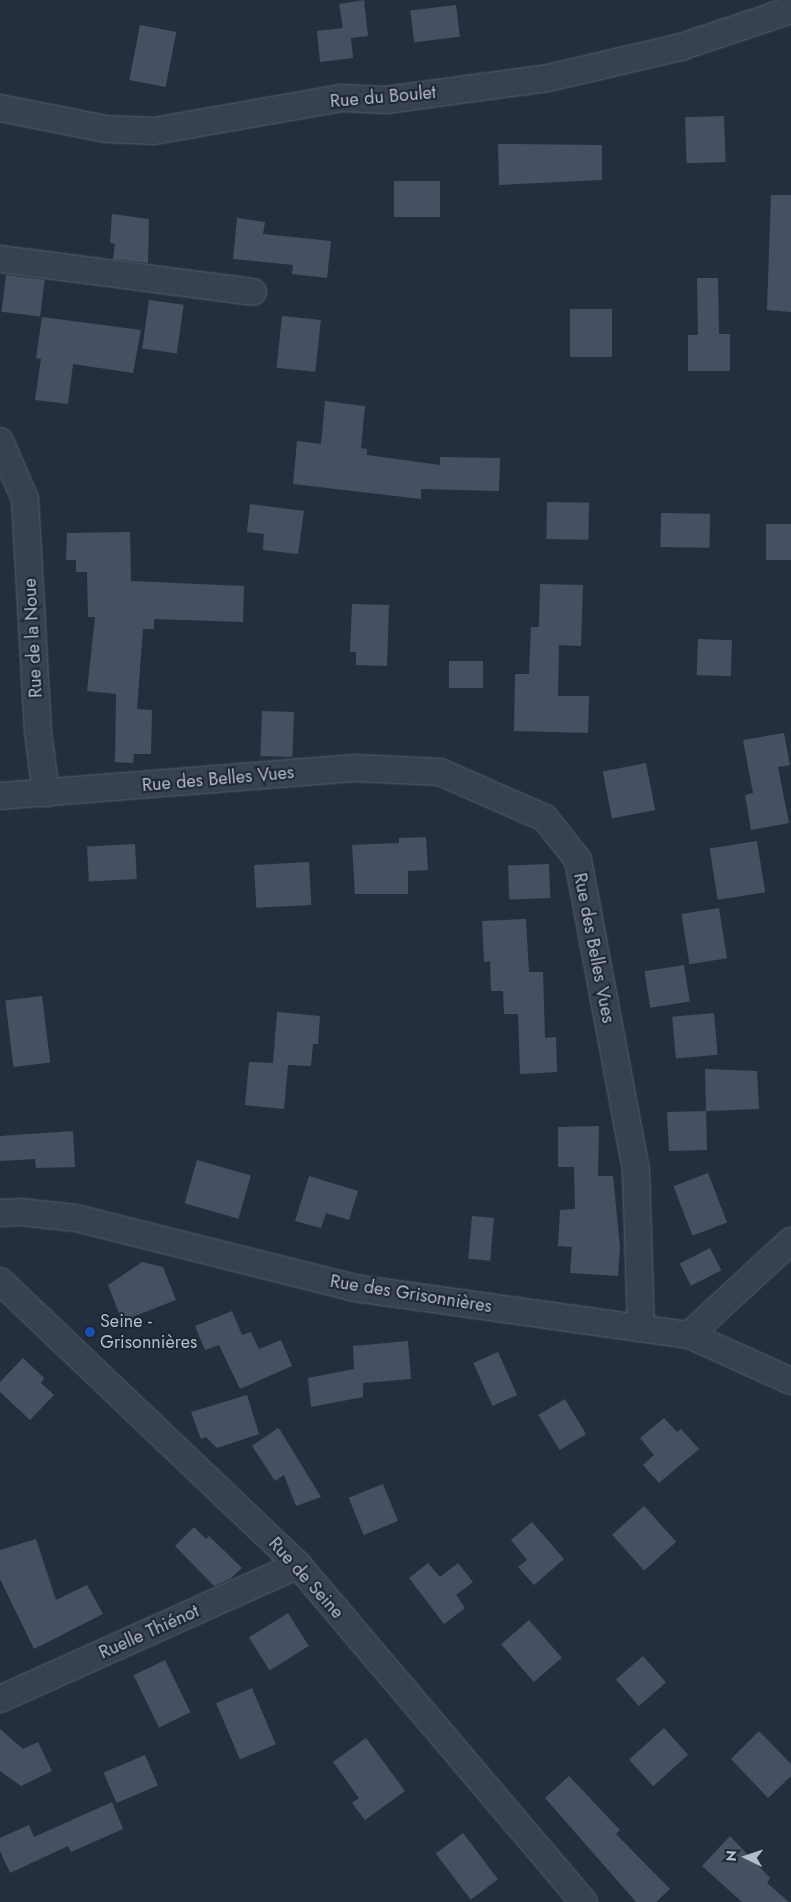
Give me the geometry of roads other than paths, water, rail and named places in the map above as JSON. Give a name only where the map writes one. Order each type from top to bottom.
[{"type":"street","name":"Rue du Boulet","points":[[0,108],[106,130],[154,131],[342,98],[386,100],[548,78],[681,47],[791,10]]},
{"type":"street","points":[[0,259],[253,292]]},
{"type":"street","name":"Rue de la Noue","points":[[3,452],[25,499],[38,732],[46,793]]},
{"type":"street","name":"Rue des Belles Vues","points":[[46,793],[354,768],[440,772],[545,818],[578,860],[580,870],[636,1170],[641,1326]]},
{"type":"street","points":[[0,796],[46,793]]},
{"type":"street","name":"Rue des Grisonnières","points":[[0,1213],[20,1212],[76,1218],[354,1288],[689,1334],[791,1381]]},
{"type":"street","points":[[689,1334],[791,1240]]},
{"type":"street","name":"Rue de Seine","points":[[0,1280],[298,1565],[584,1902]]},
{"type":"street","name":"Ruelle Thiénot","points":[[0,1699],[298,1565]]},
{"type":"place","name":"Seine - Grisonnières","points":[[90,1332]]}]
